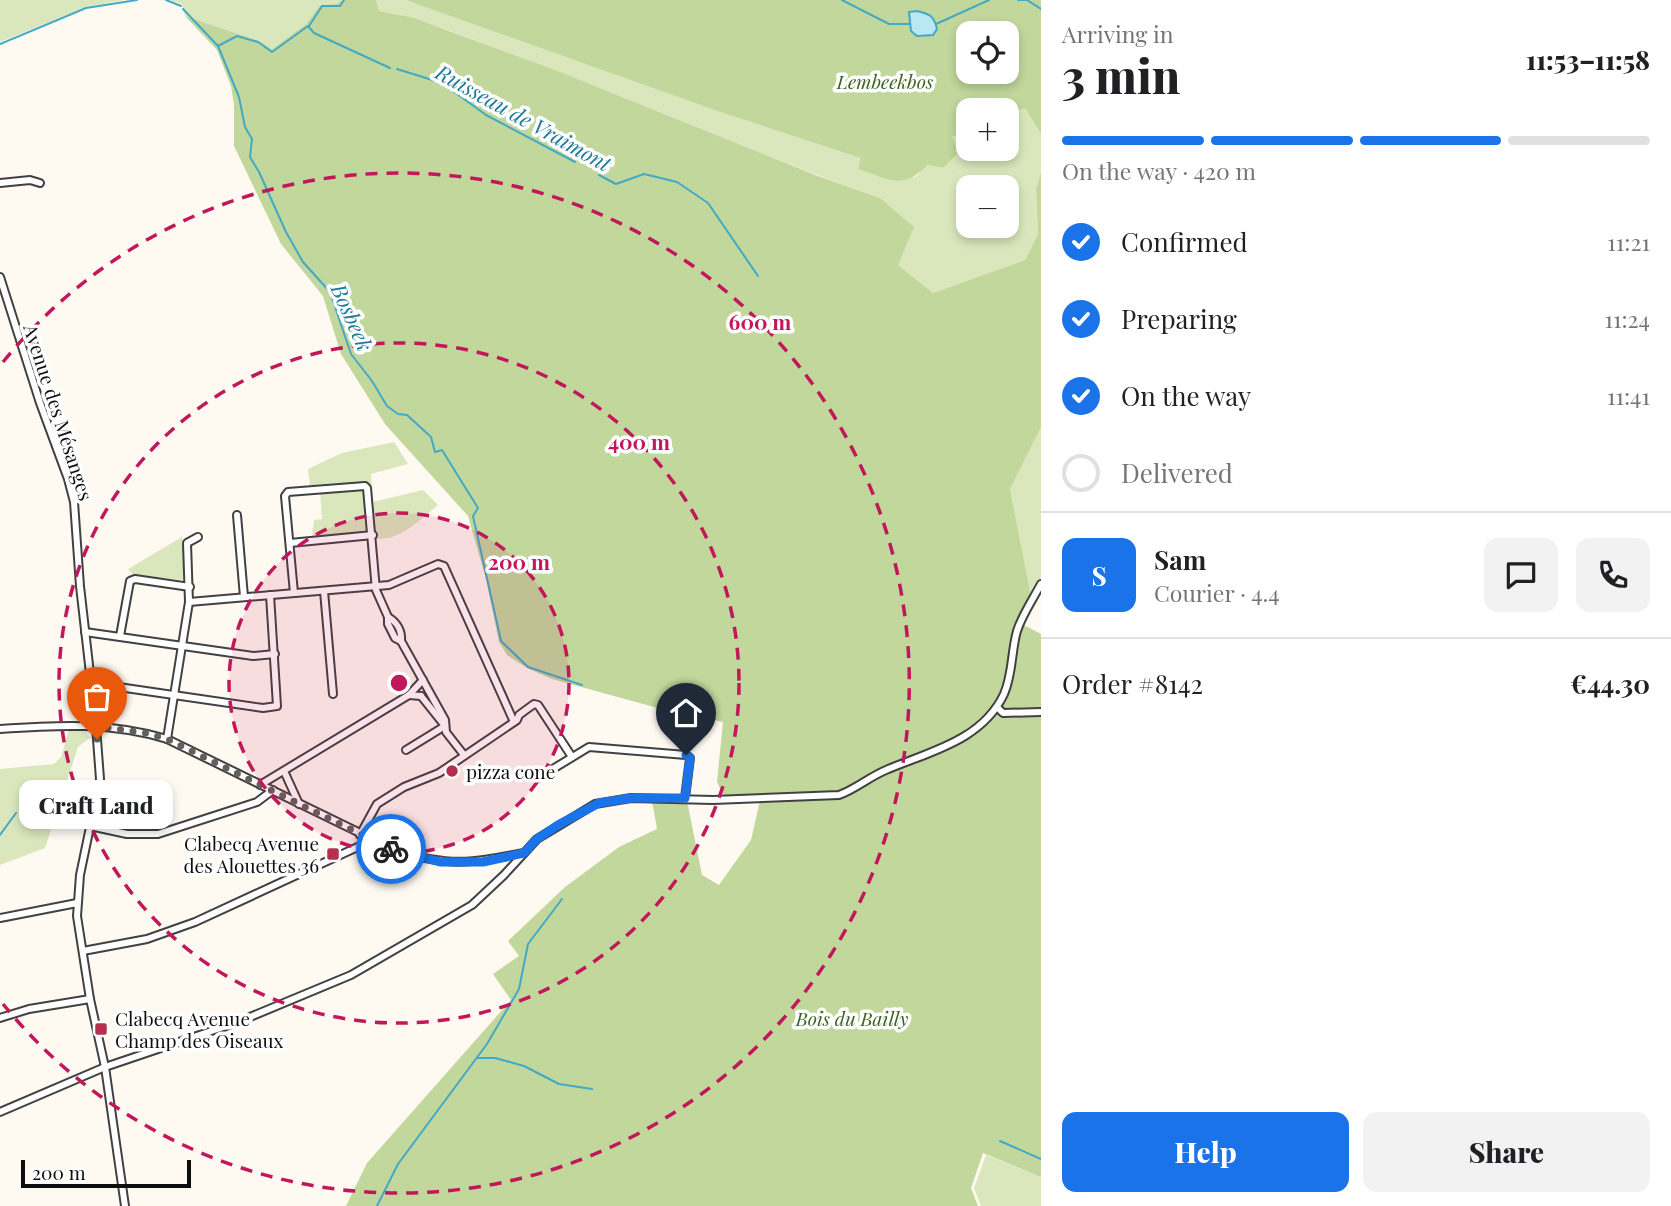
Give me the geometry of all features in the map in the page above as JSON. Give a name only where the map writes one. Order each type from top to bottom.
[{"type":"street","points":[[0,183],[30,180],[40,183]]},
{"type":"street","name":"Avenue des Mésanges","points":[[0,277],[71,491],[78,531],[80,586],[100,779],[77,903],[90,999],[105,1067],[125,1206]]},
{"type":"street","points":[[295,593],[285,496],[288,492],[361,485],[367,488],[376,586],[388,617],[395,620],[402,635],[401,641],[445,720],[446,732],[464,755]]},
{"type":"street","points":[[237,515],[244,597]]},
{"type":"street","points":[[290,543],[373,535]]},
{"type":"street","points":[[167,739],[189,602],[187,543],[198,537]]},
{"type":"street","points":[[189,602],[392,584],[438,564],[444,566],[514,722]]},
{"type":"street","points":[[120,636],[130,581],[135,579],[190,587]]},
{"type":"street","points":[[0,1112],[105,1067],[228,1026],[359,971],[472,905],[548,832],[596,804],[631,798],[713,800],[839,795],[853,790],[887,769],[919,758],[964,736],[986,720],[997,706],[1010,678],[1016,634],[1041,584]]},
{"type":"street","points":[[324,591],[333,694]]},
{"type":"street","points":[[91,683],[263,708],[277,706],[270,595]]},
{"type":"street","points":[[85,632],[253,656],[275,654]]},
{"type":"street","points":[[260,785],[409,695],[423,680]]},
{"type":"street","points":[[409,695],[421,696],[429,691]]},
{"type":"street","points":[[421,696],[445,726]]},
{"type":"street","points":[[360,835],[377,804],[404,787],[439,773],[514,722],[534,704],[538,705],[572,757]]},
{"type":"street","points":[[997,706],[1003,713],[1041,712]]},
{"type":"street","points":[[0,729],[96,726],[146,733],[167,739],[397,851],[440,862],[483,862],[524,853]]},
{"type":"street","points":[[406,750],[445,726]]},
{"type":"street","points":[[538,778],[589,747],[686,755],[690,758],[685,798]]},
{"type":"street","points":[[284,771],[299,804]]},
{"type":"street","points":[[90,826],[127,834],[158,834],[257,802],[273,790]]},
{"type":"street","points":[[352,831],[356,840],[355,848]]},
{"type":"street","points":[[83,951],[147,939],[195,922],[355,848],[368,838]]},
{"type":"street","points":[[0,918],[77,903]]},
{"type":"street","points":[[0,1018],[29,1009],[90,999]]},
{"type":"green space","points":[[0,0],[124,0],[86,7],[0,42]]},
{"type":"green space","points":[[169,0],[342,0],[336,4],[320,5],[306,24],[272,49],[260,41],[185,16],[182,4]]},
{"type":"green space","name":"Bois du Bailly","points":[[342,0],[376,0],[379,11],[414,18],[555,70],[818,176],[880,198],[914,227],[898,265],[933,293],[1025,260],[1038,234],[1036,189],[1041,172],[1041,427],[1010,489],[1031,596],[1022,624],[1041,634],[1041,1177],[983,1153],[971,1188],[978,1206],[346,1206],[367,1163],[511,1000],[493,974],[519,956],[508,941],[565,887],[619,847],[657,829],[652,801],[687,801],[702,875],[719,885],[751,840],[761,796],[724,796],[717,782],[723,722],[665,710],[552,679],[507,655],[499,642],[486,579],[468,516],[385,424],[341,354],[323,296],[281,244],[234,146],[231,86],[217,50],[185,16],[260,41],[272,49],[306,24],[320,5],[336,4]]},
{"type":"green space","points":[[376,0],[406,0],[420,4],[862,158],[858,169],[915,177],[928,165],[943,168],[952,137],[956,136],[956,161],[1019,161],[1019,110],[1025,108],[1041,134],[1041,172],[1036,189],[1038,234],[1025,260],[933,293],[898,265],[880,198],[577,79],[399,15],[379,11]]},
{"type":"green space","name":"Lembeekbos","points":[[406,0],[1041,0],[1041,134],[1025,108],[1019,110],[1019,98],[956,98],[956,136],[952,137],[956,155],[943,168],[928,165],[910,178],[895,181],[858,169],[861,158],[715,110]]},
{"type":"green space","points":[[1041,427],[1041,577],[1031,596],[1010,489]]},
{"type":"green space","points":[[394,442],[408,464],[371,474],[373,502],[423,490],[438,505],[410,528],[394,536],[376,539],[375,532],[312,538],[314,520],[322,519],[320,491],[310,486],[308,469],[342,453]]},
{"type":"green space","points":[[182,537],[185,576],[182,580],[133,575],[128,569]]},
{"type":"green space","points":[[69,730],[84,731],[91,737],[78,747],[45,848],[0,865],[0,769],[54,764],[61,757]]},
{"type":"green space","points":[[986,1155],[1041,1177],[1041,1206],[981,1206],[974,1188]]},
{"type":"water","points":[[917,11],[933,18],[937,29],[933,35],[917,36],[911,31],[909,12]]},
{"type":"waterway","name":"Ruisseau de Vraimont","points":[[0,44],[86,8],[137,0]]},
{"type":"waterway","name":"Ruisseau de Vraimont","points":[[166,0],[181,6]]},
{"type":"waterway","points":[[309,26],[322,6],[340,6],[344,0]]},
{"type":"waterway","points":[[842,0],[889,24],[909,24]]},
{"type":"waterway","points":[[936,24],[989,0]]},
{"type":"waterway","points":[[1018,0],[1027,0],[1041,9]]},
{"type":"waterway","name":"Ruisseau de Vraimont","points":[[183,9],[218,46],[237,36],[258,42],[272,52],[308,26],[314,33],[390,68]]},
{"type":"waterway","name":"Bosbeek","points":[[218,46],[239,97],[245,127],[252,139],[250,157],[303,262],[330,292],[351,354],[387,406],[398,414],[407,415],[431,437],[435,452],[442,450],[478,508],[473,516],[501,641],[528,667],[582,685]]},
{"type":"waterway","name":"Ruisseau de Vraimont","points":[[397,69],[442,83],[486,115],[575,162]]},
{"type":"waterway","name":"Ruisseau de Vraimont","points":[[599,175],[616,184],[644,174],[677,182],[708,203],[758,276]]},
{"type":"waterway","points":[[20,808],[35,792],[54,781]]},
{"type":"waterway","points":[[0,835],[16,813]]},
{"type":"waterway","points":[[377,1206],[398,1164],[487,1044],[519,989],[528,944],[562,899]]},
{"type":"waterway","points":[[477,1058],[495,1058],[524,1066],[559,1084],[592,1089]]},
{"type":"waterway","points":[[1000,1141],[1041,1159]]},
{"type":"way so far","points":[[97,739],[96,726],[146,733],[167,739],[391,849]]},
{"type":"place","name":"Craft Land","points":[[97,739]]},
{"type":"place","name":"pizza cone","points":[[452,771]]},
{"type":"place","name":"Clabecq Avenue des Alouettes 36","points":[[333,854]]},
{"type":"place","name":"Clabecq Avenue Champ des Oiseaux","points":[[101,1029]]},
{"type":"route","points":[[391,849],[424,859],[454,863],[483,862],[524,853],[537,839],[596,804],[631,798],[685,798],[690,758],[686,755]]}]
